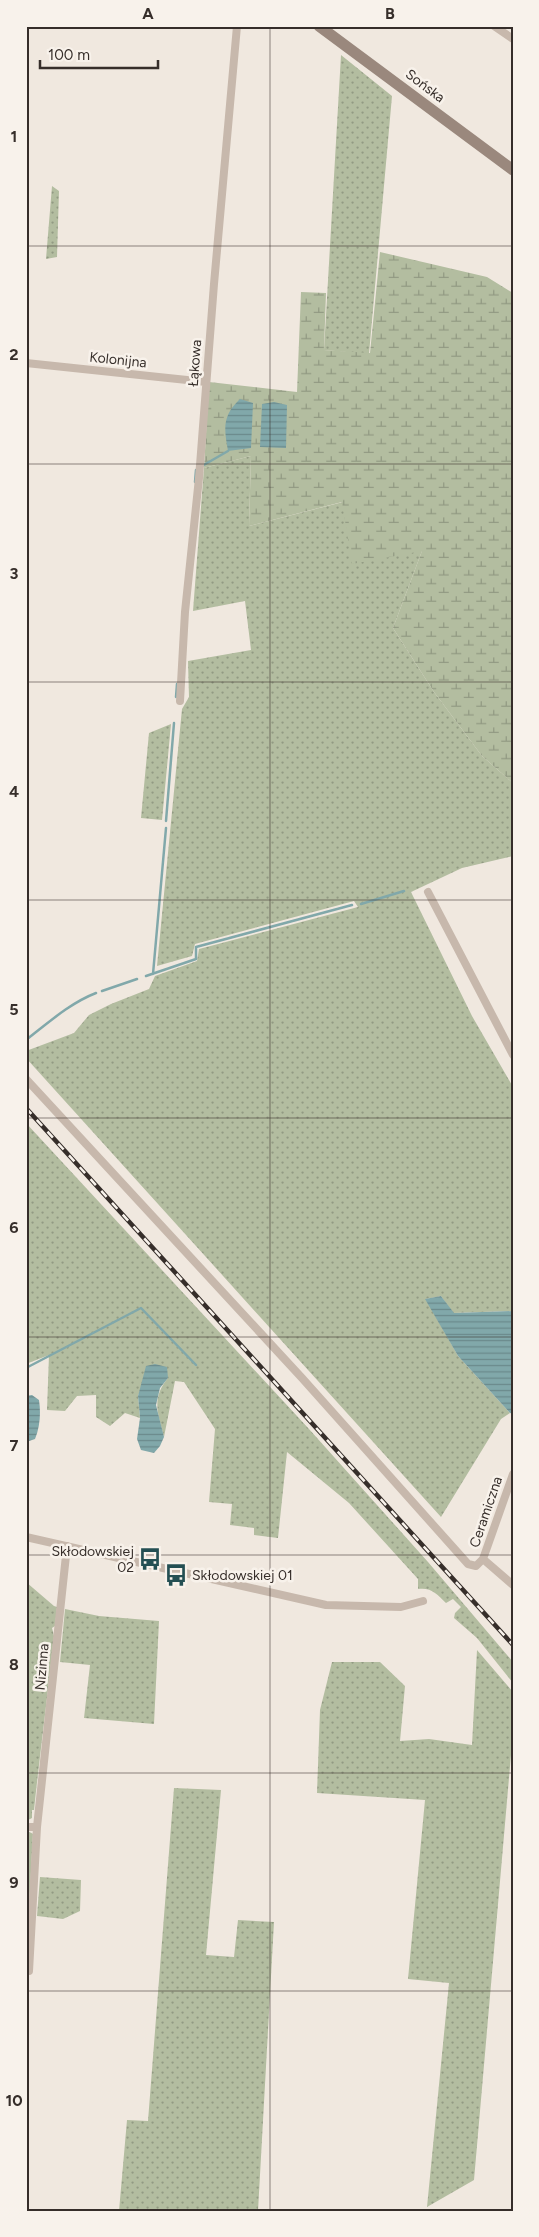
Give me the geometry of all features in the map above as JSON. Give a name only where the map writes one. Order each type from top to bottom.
[{"type":"street","name":"Łąkowa","points":[[180,701],[183,637],[199,478],[237,26]]},
{"type":"street","name":"Sońska","points":[[319,26],[513,170]]},
{"type":"street","points":[[494,26],[513,39]]},
{"type":"street","name":"Kolonijna","points":[[26,363],[206,382]]},
{"type":"street","points":[[428,892],[513,1054]]},
{"type":"street","points":[[26,1079],[302,1378],[463,1560],[474,1566],[484,1559],[513,1585]]},
{"type":"street","name":"Ceramiczna","points":[[484,1559],[513,1474]]},
{"type":"street","points":[[26,1537],[326,1606],[401,1607],[423,1601]]},
{"type":"street","name":"Nizinna","points":[[29,1971],[37,1827],[66,1546]]},
{"type":"street","points":[[26,1827],[37,1827]]},
{"type":"green space","points":[[341,55],[392,96],[369,354],[324,350]]},
{"type":"green space","points":[[52,186],[59,191],[57,257],[46,259]]},
{"type":"green space","points":[[380,252],[487,277],[513,293],[513,783],[482,756],[434,692],[393,628],[422,551],[352,564],[342,502],[249,526],[251,456],[204,468],[209,382],[297,392],[301,292],[326,293],[324,350],[370,353]]},
{"type":"green space","points":[[251,456],[249,526],[343,502],[422,551],[393,628],[434,692],[482,756],[513,783],[513,856],[462,868],[411,892],[472,1016],[513,1087],[513,1311],[453,1313],[441,1296],[426,1299],[458,1356],[510,1413],[501,1419],[441,1517],[26,1058],[26,1051],[74,1033],[89,1015],[149,989],[155,976],[197,961],[199,949],[358,907],[354,901],[195,944],[192,956],[157,966],[182,709],[189,697],[188,661],[251,650],[245,601],[193,611],[204,468]]},
{"type":"green space","points":[[171,724],[162,820],[141,818],[149,733]]},
{"type":"green space","points":[[26,1123],[309,1429],[428,1562],[513,1662],[513,1683],[477,1638],[454,1618],[455,1613],[461,1607],[453,1599],[446,1603],[430,1590],[418,1589],[418,1579],[349,1503],[287,1452],[278,1538],[254,1535],[254,1528],[230,1525],[232,1504],[209,1502],[215,1429],[184,1382],[175,1381],[164,1437],[157,1406],[159,1393],[168,1378],[143,1382],[138,1396],[140,1418],[125,1413],[110,1426],[96,1417],[96,1395],[77,1396],[65,1411],[47,1410],[49,1355],[26,1364]]},
{"type":"green space","points":[[26,1582],[57,1607],[55,1626],[52,1628],[54,1636],[34,1810],[32,1810],[32,1818],[26,1821]]},
{"type":"green space","points":[[65,1609],[99,1616],[159,1621],[154,1724],[84,1718],[90,1665],[60,1662]]},
{"type":"green space","points":[[477,1650],[513,1692],[513,1732],[474,2180],[427,2207],[449,1983],[408,1979],[425,1800],[317,1793],[320,1710],[332,1662],[380,1662],[405,1686],[400,1741],[429,1739],[472,1745]]},
{"type":"green space","points":[[174,1788],[221,1790],[206,1955],[234,1957],[238,1920],[274,1922],[258,2211],[119,2211],[127,2120],[148,2121]]},
{"type":"green space","points":[[26,1830],[33,1834],[28,1928],[26,1928]]},
{"type":"green space","points":[[40,1877],[81,1880],[80,1911],[63,1919],[37,1916]]},
{"type":"water","points":[[240,399],[253,403],[251,448],[228,451],[225,429],[227,417]]},
{"type":"water","points":[[274,402],[287,405],[286,448],[260,447],[262,404]]},
{"type":"water","points":[[441,1296],[454,1313],[513,1311],[513,1414],[458,1356],[425,1299]]},
{"type":"water","points":[[155,1364],[167,1367],[168,1378],[160,1388],[156,1405],[164,1437],[154,1453],[141,1450],[137,1439],[140,1418],[138,1396],[146,1366]]},
{"type":"water","points":[[32,1395],[39,1400],[40,1420],[35,1439],[29,1441],[26,1440],[26,1396]]},
{"type":"waterway","points":[[202,466],[228,451]]},
{"type":"waterway","points":[[195,482],[196,470]]},
{"type":"waterway","points":[[176,697],[177,684]]},
{"type":"waterway","points":[[166,821],[174,723]]},
{"type":"waterway","points":[[153,974],[166,828]]},
{"type":"waterway","points":[[361,904],[404,891]]},
{"type":"waterway","points":[[146,976],[196,959],[196,947],[352,905]]},
{"type":"waterway","points":[[102,991],[137,979]]},
{"type":"waterway","points":[[26,1040],[68,1008],[96,993]]},
{"type":"waterway","points":[[26,1368],[141,1308],[196,1365]]},
{"type":"railway","points":[[26,1108],[513,1645]]},
{"type":"place","name":"Skłodowskiej 02","points":[[150,1559]]},
{"type":"place","name":"Skłodowskiej 01","points":[[176,1575]]}]
